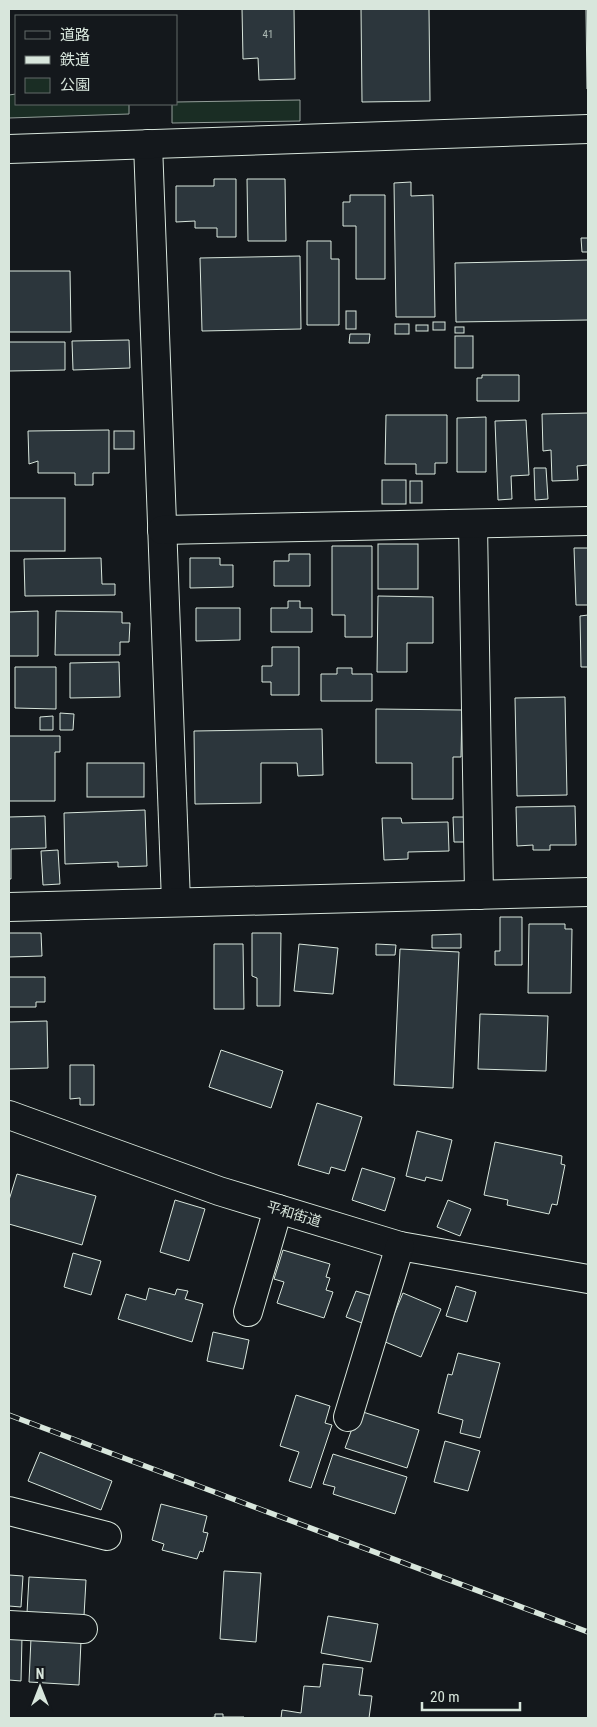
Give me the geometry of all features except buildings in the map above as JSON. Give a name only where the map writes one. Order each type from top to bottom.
[{"type":"street","points":[[9,149],[588,129]]},
{"type":"street","points":[[148,144],[176,902]]},
{"type":"street","points":[[162,530],[588,521]]},
{"type":"street","points":[[473,524],[479,895]]},
{"type":"street","points":[[9,907],[588,892]]},
{"type":"street","name":"平和街道","points":[[9,1115],[219,1191],[400,1246],[588,1279]]},
{"type":"street","points":[[248,1312],[278,1209]]},
{"type":"street","points":[[348,1417],[400,1246]]},
{"type":"street","points":[[9,1511],[107,1536]]},
{"type":"street","points":[[9,1625],[84,1629]]},
{"type":"green space","points":[[15,94],[15,105],[129,105],[129,114],[9,118],[9,95]]},
{"type":"green space","points":[[300,100],[300,121],[172,123],[172,105],[178,105],[178,102]]},
{"type":"railway","points":[[9,1415],[588,1632]]}]
